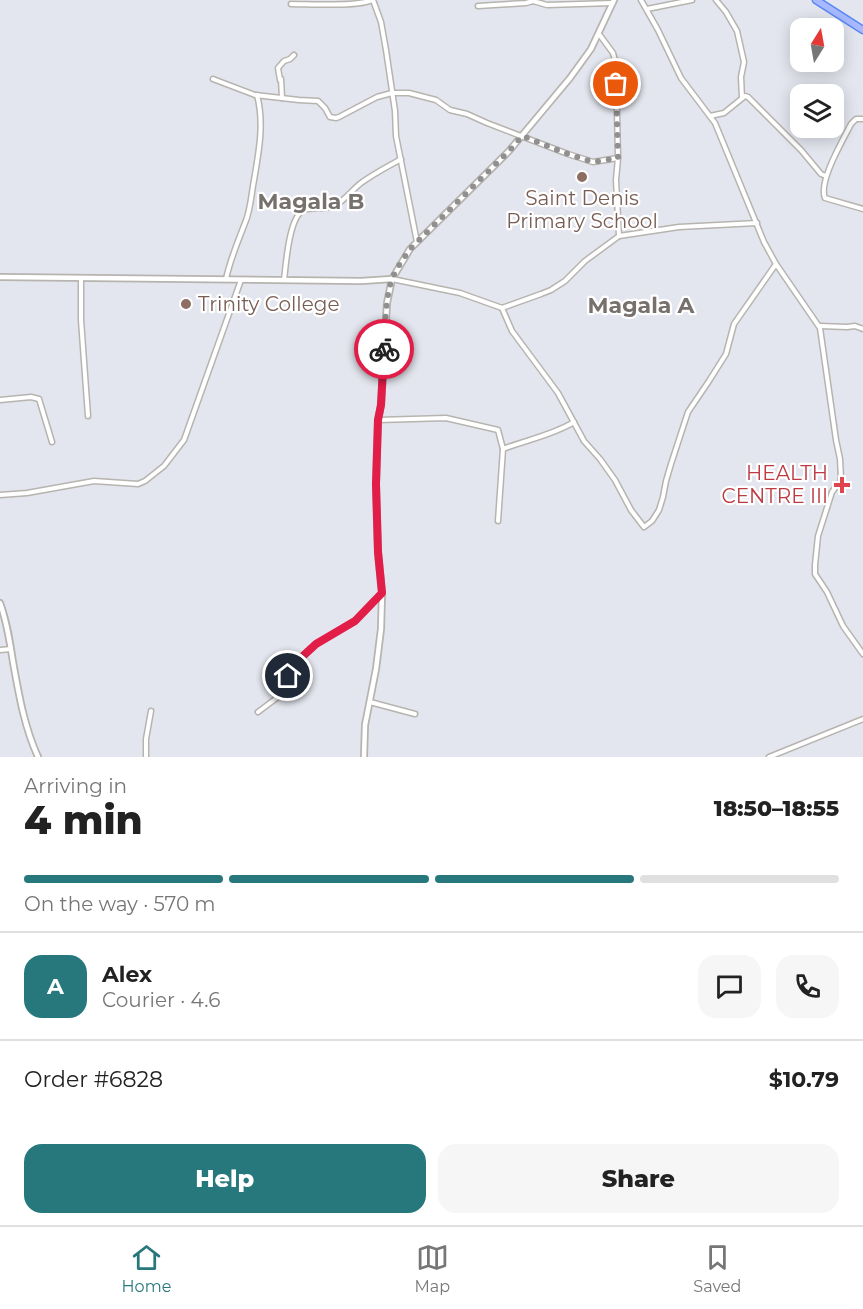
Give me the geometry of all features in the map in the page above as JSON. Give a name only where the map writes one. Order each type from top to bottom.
[{"type":"main road","points":[[816,0],[863,30]]},
{"type":"street","points":[[291,4],[368,2],[372,0],[381,22],[396,136],[417,242]]},
{"type":"street","points":[[641,0],[681,78],[710,116],[721,137],[764,242],[776,264],[819,326],[823,340],[841,478],[840,485],[832,492],[819,536],[815,571],[816,578],[827,592],[843,626],[863,654]]},
{"type":"street","points":[[646,9],[692,0]]},
{"type":"street","points":[[716,0],[737,31],[744,62],[741,77],[742,98]]},
{"type":"street","points":[[364,757],[365,724],[379,646],[382,593],[376,484],[378,420],[382,396],[387,303],[392,279],[410,249],[509,151],[570,78],[600,34],[614,2],[547,4],[531,1],[478,6]]},
{"type":"street","points":[[600,34],[613,53],[616,64],[618,158],[616,180],[619,236]]},
{"type":"street","points":[[282,98],[278,68],[294,55]]},
{"type":"street","points":[[213,79],[257,95],[318,101],[326,108],[330,117],[336,118],[392,93],[410,93],[432,98],[450,110],[467,114],[593,162],[618,158]]},
{"type":"street","points":[[226,279],[247,219],[257,162],[261,117],[257,95]]},
{"type":"street","points":[[710,116],[724,113],[745,96],[801,150],[821,174],[826,176]]},
{"type":"street","points":[[863,119],[856,119],[851,124],[826,176],[823,195],[825,198],[863,209]]},
{"type":"street","points":[[284,280],[296,216],[304,210],[335,206],[358,185],[401,159]]},
{"type":"street","points":[[0,277],[361,281],[392,279],[460,293],[502,308],[551,290],[619,236],[680,227],[757,223]]},
{"type":"street","points":[[502,308],[512,331],[558,393],[584,441],[615,480],[631,510],[644,527],[652,521],[659,510],[668,473],[688,412],[726,354],[734,324],[776,264]]},
{"type":"street","points":[[81,278],[81,320],[88,416]]},
{"type":"street","points":[[0,495],[27,493],[94,481],[138,484],[146,481],[164,466],[184,440],[241,280]]},
{"type":"street","points":[[819,326],[855,326],[863,329]]},
{"type":"street","points":[[0,400],[31,397],[39,399],[52,442]]},
{"type":"street","points":[[378,420],[447,418],[498,430],[503,449],[498,521]]},
{"type":"street","points":[[503,449],[560,431],[574,422]]},
{"type":"street","points":[[258,712],[278,697],[291,671],[303,656],[316,644],[355,621],[382,593]]},
{"type":"street","points":[[0,603],[6,622],[24,719],[38,757]]},
{"type":"street","points":[[0,650],[11,648]]},
{"type":"street","points":[[370,702],[415,714]]},
{"type":"street","points":[[146,757],[146,740],[151,711]]},
{"type":"street","points":[[769,757],[863,719]]},
{"type":"way so far","points":[[384,349],[387,303],[392,279],[403,259],[410,249],[522,136],[593,162],[618,158],[616,84]]},
{"type":"place","name":"Saint Denis Primary School","points":[[582,177]]},
{"type":"place","name":"Trinity College","points":[[186,304]]},
{"type":"place","name":"HEALTH CENTRE III","points":[[842,485]]},
{"type":"district","name":"Magala B","points":[[311,201]]},
{"type":"district","name":"Magala A","points":[[641,305]]},
{"type":"route","points":[[288,676],[303,656],[316,644],[355,621],[382,593],[376,484],[384,349]]}]
